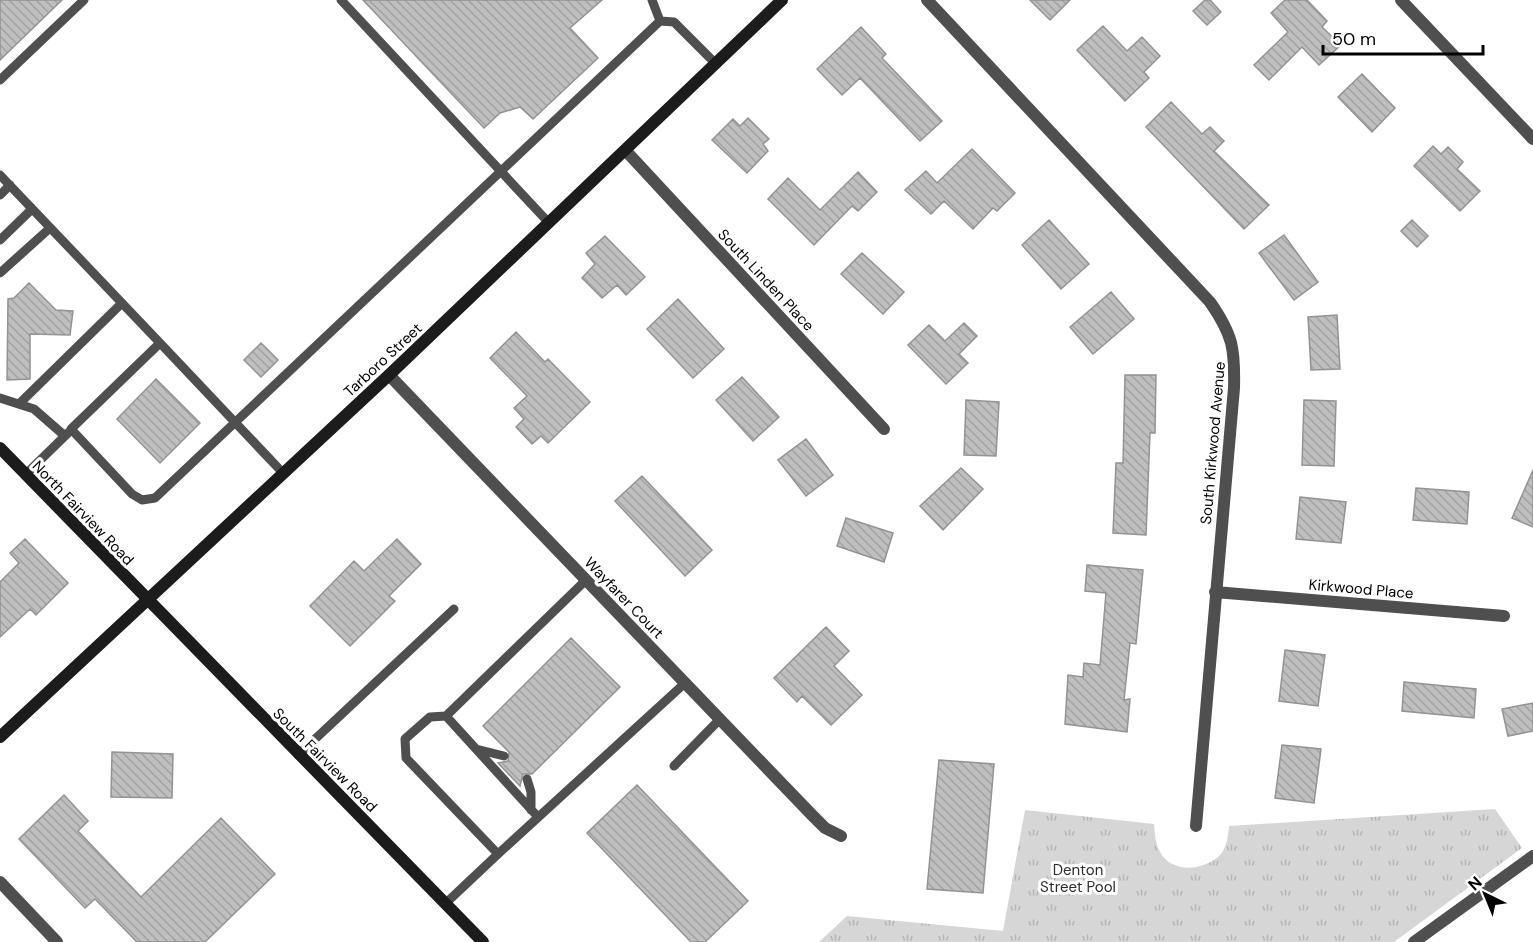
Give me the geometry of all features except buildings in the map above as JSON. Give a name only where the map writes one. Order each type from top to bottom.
[{"type":"street","name":"Tarboro Street","points":[[0,737],[145,599],[389,375],[782,0]]},
{"type":"street","name":"South Kirkwood Avenue","points":[[927,0],[1210,302],[1227,327],[1235,356],[1234,388],[1196,826]]},
{"type":"street","points":[[1401,0],[1533,139]]},
{"type":"street","name":"South Linden Place","points":[[626,151],[884,429]]},
{"type":"street","name":"Wayfarer Court","points":[[389,375],[825,828],[841,836]]},
{"type":"street","name":"North Fairview Road","points":[[0,448],[145,599]]},
{"type":"street","name":"Kirkwood Place","points":[[1215,592],[1504,616]]},
{"type":"street","name":"South Fairview Road","points":[[145,599],[483,942]]},
{"type":"street","points":[[1414,942],[1533,856]]},
{"type":"street","points":[[0,882],[57,942]]},
{"type":"lane","points":[[0,80],[84,0]]},
{"type":"lane","points":[[340,0],[549,223]]},
{"type":"lane","points":[[652,0],[660,21]]},
{"type":"lane","points":[[0,398],[34,409],[68,433],[132,494],[142,500],[155,498],[660,21],[674,22],[716,64]]},
{"type":"lane","points":[[0,175],[283,473]]},
{"type":"lane","points":[[0,195],[10,185]]},
{"type":"lane","points":[[0,240],[32,209]]},
{"type":"lane","points":[[0,273],[50,228]]},
{"type":"lane","points":[[19,404],[122,303]]},
{"type":"lane","points":[[26,474],[160,343]]},
{"type":"lane","points":[[498,854],[406,758],[405,739],[430,717],[446,716],[586,580]]},
{"type":"lane","points":[[298,755],[454,609]]},
{"type":"lane","points":[[446,903],[498,854],[534,814],[685,683]]},
{"type":"lane","points":[[446,716],[534,814]]},
{"type":"lane","points":[[674,766],[720,719]]},
{"type":"lane","points":[[476,749],[504,756]]},
{"type":"lane","points":[[527,779],[534,814]]},
{"type":"green space","name":"Denton Street Pool","points":[[1495,809],[1522,848],[1394,942],[819,942],[847,916],[1003,931],[1025,810],[1154,824],[1157,845],[1165,859],[1171,864],[1187,868],[1211,862],[1221,854],[1229,826]]}]
